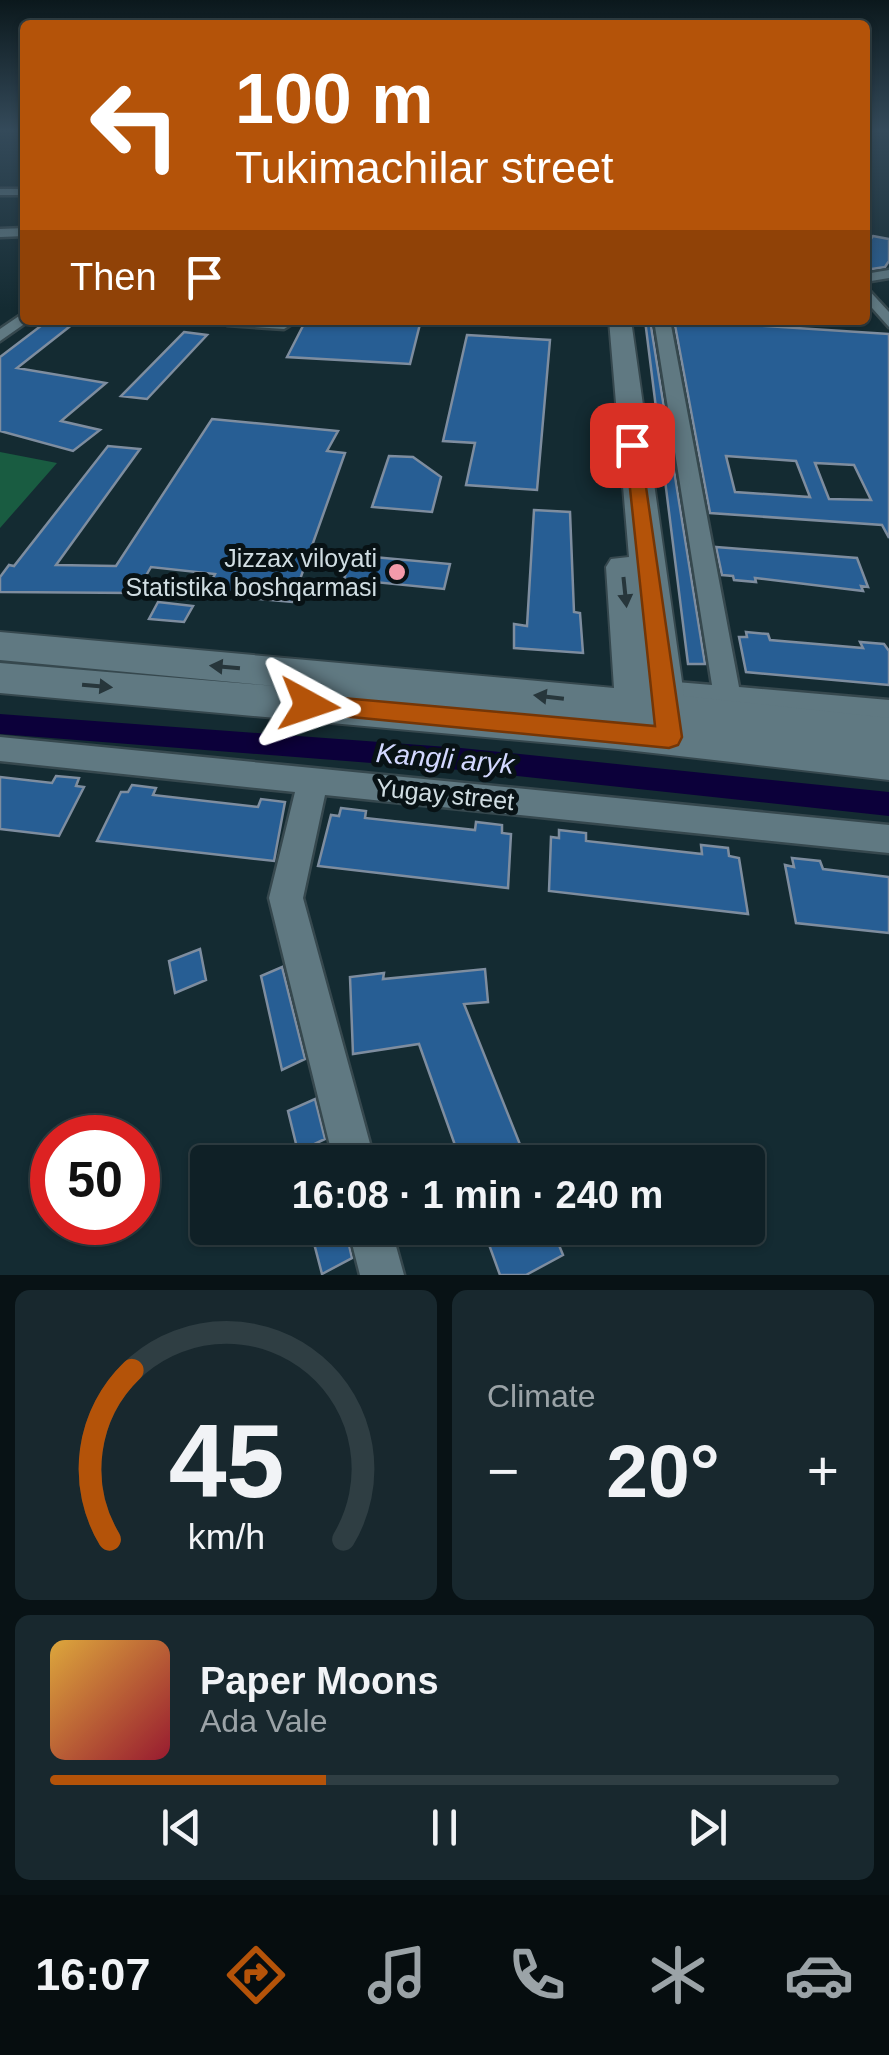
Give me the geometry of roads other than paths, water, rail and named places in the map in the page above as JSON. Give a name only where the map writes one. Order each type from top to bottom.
[{"type":"main road","points":[[608,325],[617,507],[655,716]]},
{"type":"main road","points":[[620,325],[655,716]]},
{"type":"main road","points":[[0,646],[655,716],[889,762]]},
{"type":"main road","points":[[0,678],[655,716],[889,735]]},
{"type":"street","points":[[870,297],[889,322]]},
{"type":"street","points":[[0,336],[20,321]]},
{"type":"street","points":[[663,325],[728,698]]},
{"type":"street","points":[[655,716],[728,698],[889,711]]},
{"type":"street","name":"Yugay street","points":[[0,748],[889,840]]},
{"type":"street","points":[[313,780],[286,898],[350,1145]]},
{"type":"street","points":[[374,1245],[382,1275]]},
{"type":"waterway","name":"Kangli aryk","points":[[0,724],[461,759],[889,804]]},
{"type":"place","name":"Jizzax viloyati Statistika boshqarmasi","points":[[397,572]]}]
